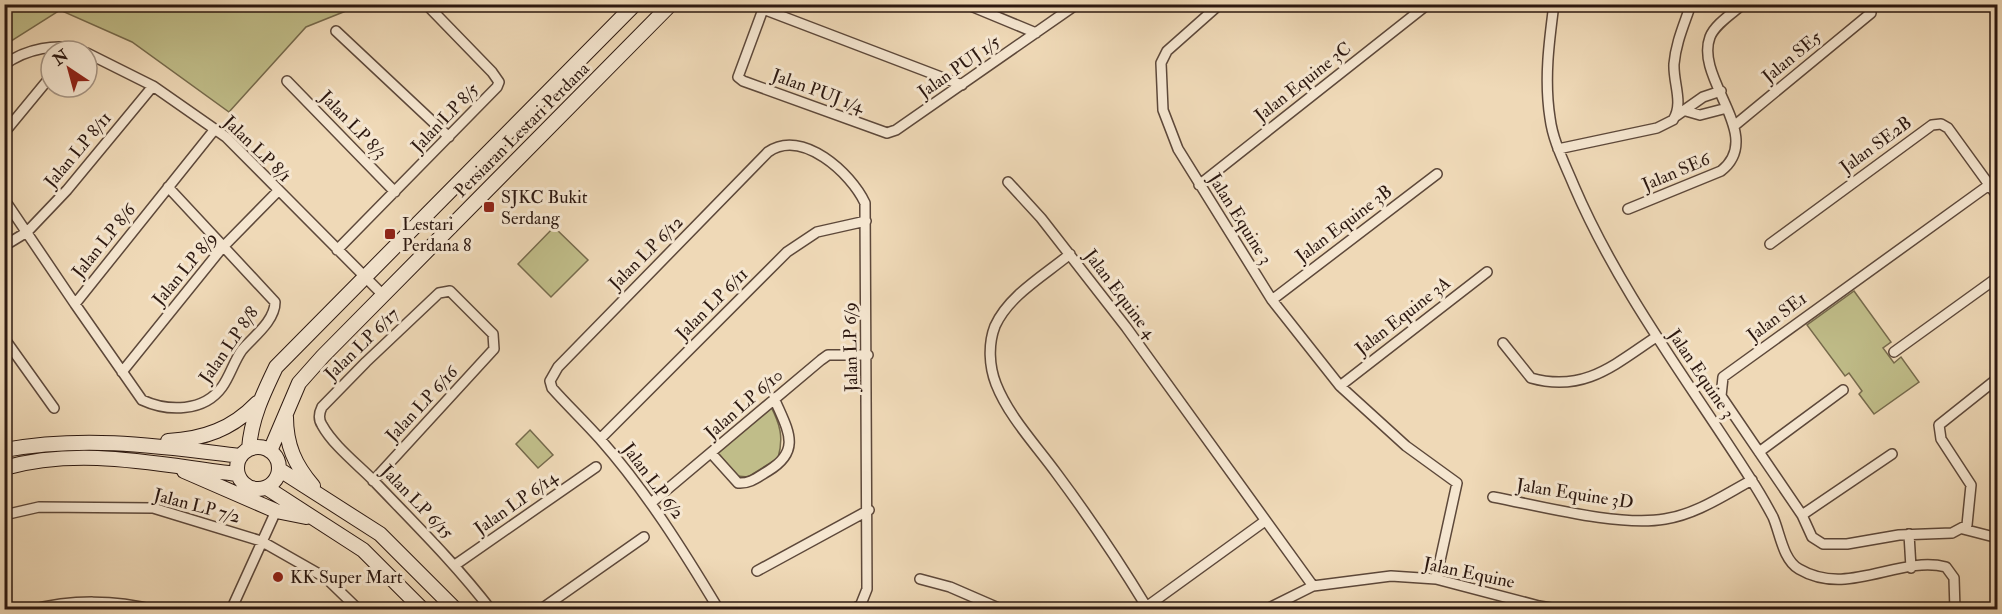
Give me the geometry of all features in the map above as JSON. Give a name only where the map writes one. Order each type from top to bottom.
[{"type":"main road","name":"Persiaran Lestari Perdana","points":[[245,453],[261,399],[276,367],[636,4]]},
{"type":"main road","name":"Persiaran Lestari Perdana","points":[[270,451],[299,382],[671,4]]},
{"type":"main road","points":[[565,75],[584,93]]},
{"type":"main road","points":[[4,450],[48,442],[184,440],[213,434],[230,427],[261,399]]},
{"type":"main road","points":[[286,409],[286,436],[293,459],[320,495]]},
{"type":"main road","points":[[124,442],[245,453],[260,447],[270,451],[278,459],[280,470],[276,480],[267,488]]},
{"type":"main road","points":[[237,474],[245,453]]},
{"type":"main road","points":[[4,468],[24,462],[86,456],[148,461],[175,467],[237,474]]},
{"type":"main road","points":[[175,467],[228,493],[276,511],[311,518]]},
{"type":"main road","points":[[280,470],[380,534],[456,609]]},
{"type":"main road","points":[[237,474],[249,488],[267,488],[363,550],[423,609]]},
{"type":"street","name":"Jalan LP 8/5","points":[[337,250],[494,92],[499,82],[426,4]]},
{"type":"street","points":[[966,4],[1036,33]]},
{"type":"street","name":"Jalan PUJ 1/5","points":[[887,133],[896,130],[1077,4]]},
{"type":"street","name":"Jalan Equine 3","points":[[1220,4],[1167,51],[1161,63],[1163,110],[1168,127],[1199,184],[1272,300],[1340,386],[1406,446],[1457,483],[1436,579]]},
{"type":"street","name":"Jalan Equine 3C","points":[[1199,184],[1428,4]]},
{"type":"street","name":"Jalan Equine 3","points":[[1554,4],[1547,58],[1550,118],[1558,149],[1582,205],[1610,258],[1656,337],[1752,480],[1772,517],[1788,557],[1796,567],[1827,580],[1940,565],[1951,572],[1954,578],[1955,609]]},
{"type":"street","points":[[1676,116],[1678,101],[1674,68],[1677,41],[1691,4]]},
{"type":"street","name":"Jalan SE6","points":[[1628,209],[1721,171],[1731,164],[1735,156],[1734,126],[1710,63],[1707,48],[1711,34],[1743,4]]},
{"type":"street","points":[[764,7],[962,85]]},
{"type":"street","name":"Jalan PUJ 1/4","points":[[764,7],[738,77],[743,81],[887,133]]},
{"type":"street","name":"Jalan SE5","points":[[1734,126],[1871,13]]},
{"type":"street","points":[[336,31],[449,137]]},
{"type":"street","points":[[4,65],[39,51]]},
{"type":"street","name":"Jalan LP 8/1","points":[[99,59],[153,86],[215,129],[384,296]]},
{"type":"street","name":"Jalan LP 8/3","points":[[287,81],[395,192]]},
{"type":"street","name":"Jalan LP 8/11","points":[[4,246],[27,232],[67,190],[153,86]]},
{"type":"street","points":[[4,133],[39,91]]},
{"type":"street","points":[[1558,149],[1657,128],[1668,124],[1703,97],[1720,91]]},
{"type":"street","points":[[1686,111],[1700,115],[1727,108]]},
{"type":"street","name":"Jalan SE2B","points":[[1770,244],[1932,125],[1941,124],[1948,128],[1998,197]]},
{"type":"street","name":"Jalan LP 8/6","points":[[4,199],[75,304],[215,129]]},
{"type":"street","name":"Jalan LP 6/9","points":[[768,152],[784,144],[793,144],[839,168],[851,179],[866,203],[869,510],[867,589],[861,604],[854,609]]},
{"type":"street","name":"Jalan LP 6/12","points":[[550,381],[558,367],[768,152]]},
{"type":"street","name":"Jalan Equine 3B","points":[[1272,300],[1437,174]]},
{"type":"street","points":[[1008,182],[1070,254]]},
{"type":"street","name":"Jalan SE1","points":[[1909,534],[1823,544],[1812,537],[1804,518],[1720,396],[1724,378],[1989,184]]},
{"type":"street","points":[[168,187],[222,248]]},
{"type":"street","name":"Jalan LP 8/9","points":[[122,372],[222,248],[278,191]]},
{"type":"street","name":"Jalan LP 6/11","points":[[600,439],[787,252],[817,232],[866,221]]},
{"type":"street","name":"Jalan LP 8/8","points":[[122,372],[142,400],[156,406],[192,406],[215,396],[224,385],[241,352],[264,327],[275,304],[222,248]]},
{"type":"street","name":"Jalan Equine 4","points":[[1144,608],[1107,541],[1014,415],[996,384],[991,370],[992,340],[1003,312],[1013,300],[1070,254],[1126,327],[1313,586]]},
{"type":"street","name":"Jalan Equine 3A","points":[[1340,386],[1487,272]]},
{"type":"street","points":[[1894,352],[1998,277]]},
{"type":"street","name":"Jalan LP 6/17","points":[[319,418],[322,407],[434,297],[444,291],[455,295],[493,334],[494,350]]},
{"type":"street","points":[[75,304],[122,372]]},
{"type":"street","points":[[1503,343],[1531,378],[1569,384],[1586,379],[1617,363],[1656,337]]},
{"type":"street","points":[[4,338],[54,408]]},
{"type":"street","name":"Jalan LP 6/16","points":[[373,481],[494,350]]},
{"type":"street","name":"Jalan LP 6/10","points":[[651,503],[828,355],[868,355]]},
{"type":"street","points":[[1963,529],[1968,520],[1971,485],[1941,440],[1939,425],[1998,378]]},
{"type":"street","name":"Jalan LP 6/2","points":[[550,381],[552,388],[600,439],[651,503],[675,537],[719,609]]},
{"type":"street","points":[[1759,452],[1843,390]]},
{"type":"street","points":[[711,453],[738,483],[747,484],[781,464],[787,457],[790,442],[774,398]]},
{"type":"street","name":"Jalan LP 6/15","points":[[319,418],[323,427],[455,565],[491,609]]},
{"type":"street","points":[[1804,518],[1892,454]]},
{"type":"street","name":"Jalan LP 6/14","points":[[455,565],[596,467]]},
{"type":"street","name":"Jalan Equine 3D","points":[[1493,497],[1632,522],[1665,519],[1703,507],[1752,480]]},
{"type":"street","name":"Jalan LP 7/2","points":[[4,515],[39,507],[153,508],[261,542],[326,578],[359,609]]},
{"type":"street","points":[[758,571],[869,510]]},
{"type":"street","points":[[231,609],[276,511]]},
{"type":"street","points":[[1144,608],[1265,521]]},
{"type":"street","points":[[1911,568],[1909,534],[1952,533],[1963,529],[1998,538]]},
{"type":"street","points":[[540,609],[644,537]]},
{"type":"street","name":"Jalan Equine","points":[[1265,609],[1313,586],[1391,576],[1436,579],[1539,608],[1563,609]]},
{"type":"street","points":[[920,579],[950,587],[1003,609]]},
{"type":"street","points":[[32,609],[52,604],[98,603],[138,605],[155,609]]},
{"type":"shaded area","points":[[5,4],[361,5],[306,27],[229,112],[132,42],[60,10],[5,45]]},
{"type":"shaded area","points":[[554,227],[588,260],[551,297],[518,264]]},
{"type":"shaded area","points":[[1854,291],[1891,342],[1883,348],[1894,363],[1901,357],[1919,382],[1874,414],[1859,394],[1862,391],[1849,373],[1845,376],[1807,325]]},
{"type":"shaded area","points":[[770,405],[780,431],[781,444],[778,458],[748,477],[737,476],[718,453]]},
{"type":"shaded area","points":[[530,430],[553,455],[538,468],[516,444]]},
{"type":"place","name":"SJKC Bukit Serdang","points":[[489,207]]},
{"type":"place","name":"Lestari Perdana 8","points":[[390,234]]},
{"type":"place","name":"KK Super Mart","points":[[278,577]]}]
